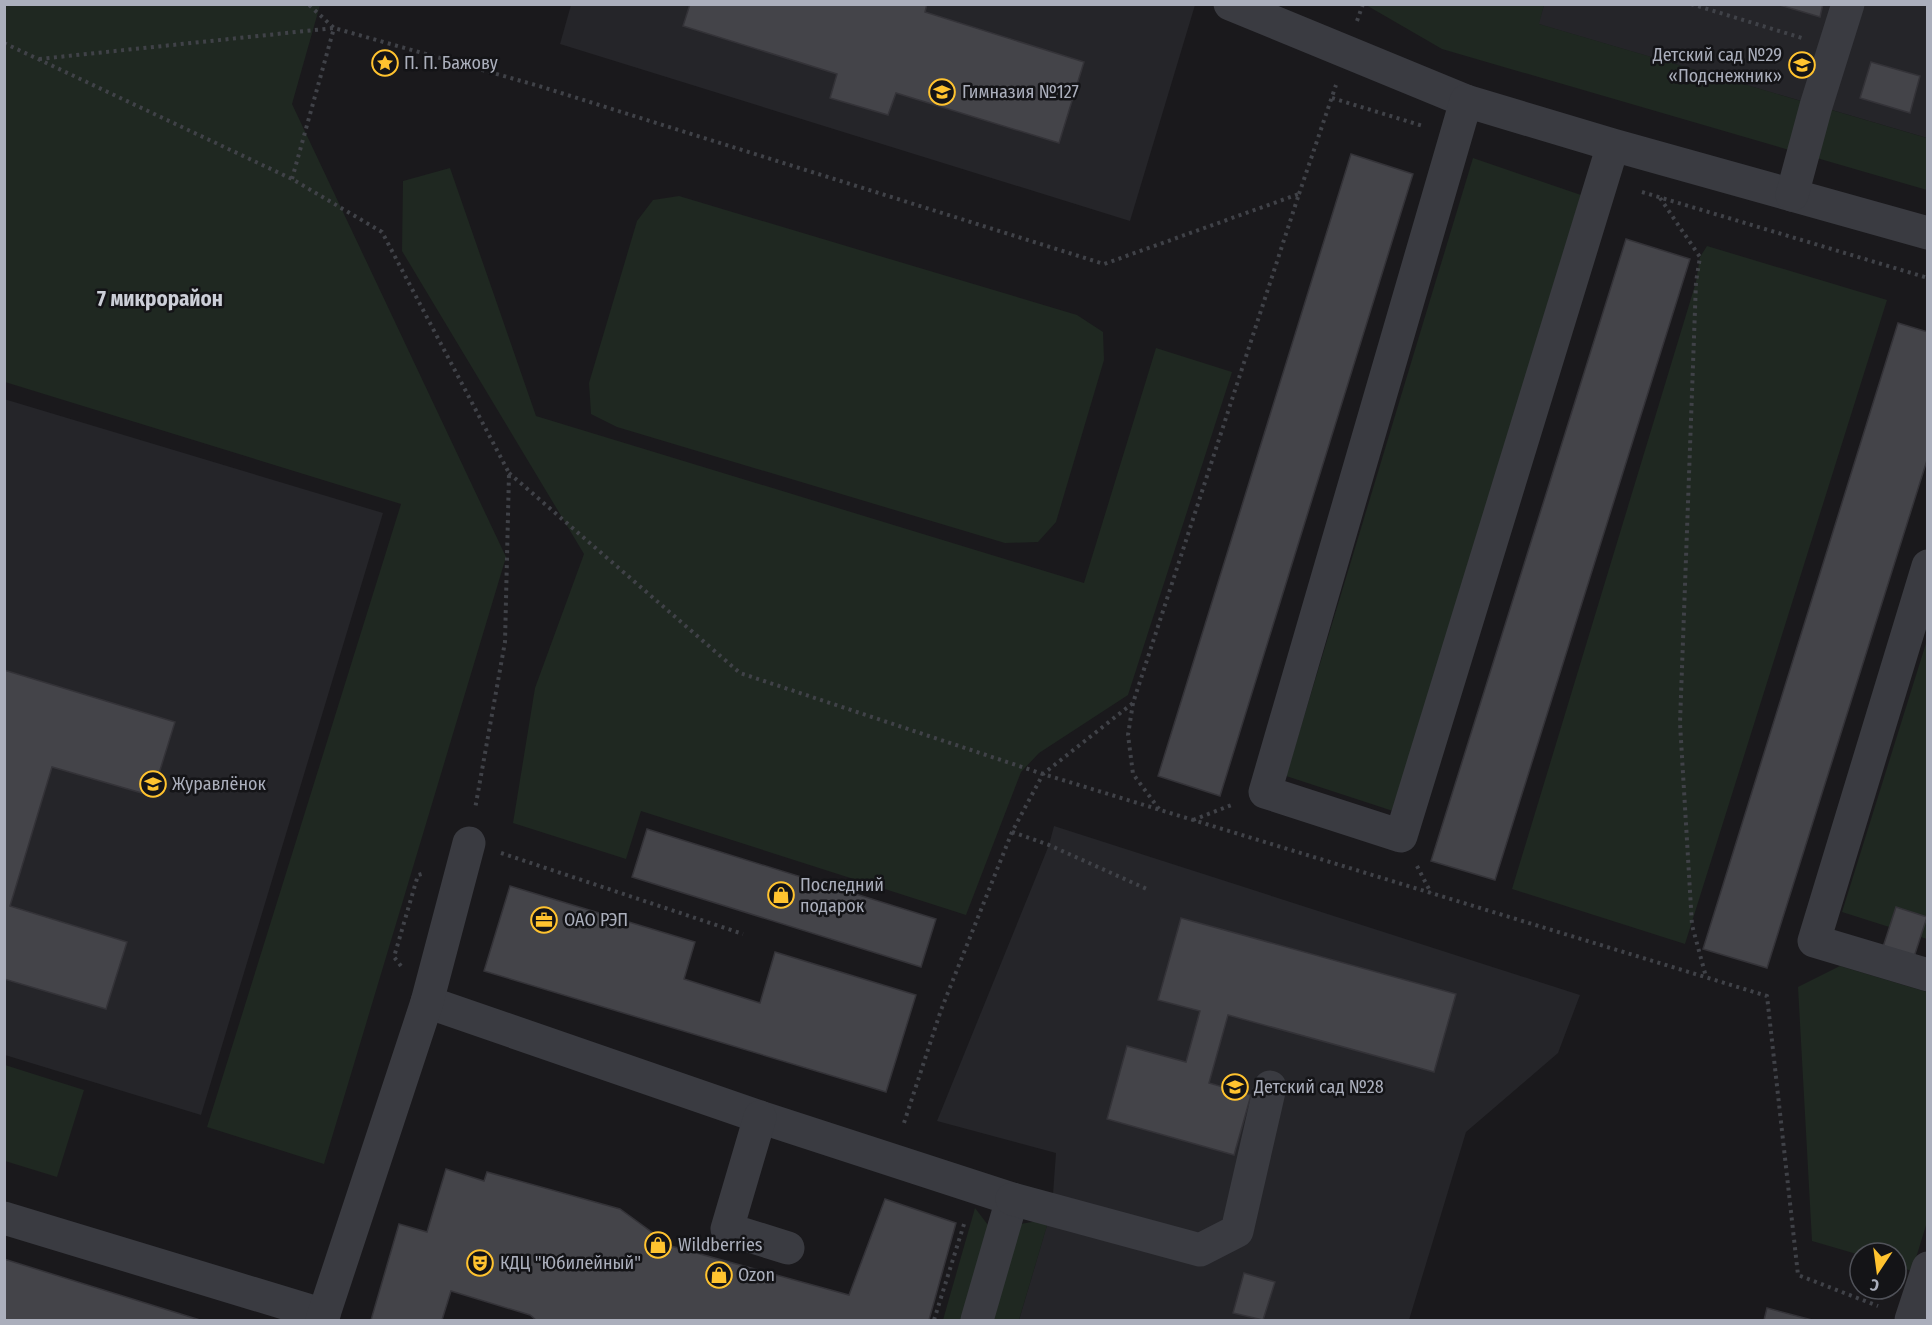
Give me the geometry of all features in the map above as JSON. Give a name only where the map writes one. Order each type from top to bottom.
[{"type":"lane","points":[[1230,4],[1466,101],[1613,145],[1928,233]]},
{"type":"lane","points":[[1792,195],[1816,106],[1848,4]]},
{"type":"lane","points":[[1466,101],[1265,792],[1401,836],[1613,145]]},
{"type":"lane","points":[[1928,566],[1814,941],[1928,975]]},
{"type":"lane","points":[[4,1218],[323,1318],[427,1002],[469,843]]},
{"type":"lane","points":[[427,1002],[760,1117],[1012,1199],[1200,1250],[1237,1232],[1270,1088]]},
{"type":"lane","points":[[760,1117],[728,1229],[788,1248]]},
{"type":"lane","points":[[977,1320],[1012,1199]]},
{"type":"lane","points":[[1911,1319],[1928,1268]]},
{"type":"path","points":[[309,4],[334,28]]},
{"type":"path","points":[[1160,810],[1133,774],[1128,735],[1133,703],[1363,4]]},
{"type":"path","points":[[1691,4],[1834,47]]},
{"type":"path","points":[[292,179],[334,28]]},
{"type":"path","points":[[39,59],[334,28],[550,89],[1104,264],[1299,194]]},
{"type":"path","points":[[4,43],[292,179],[382,232],[509,472],[740,673],[1043,774],[1767,996],[1798,1275],[1911,1319]]},
{"type":"path","points":[[1660,198],[1700,257],[1696,282],[1680,723],[1692,925],[1706,977]]},
{"type":"path","points":[[509,472],[505,642],[469,843],[743,934]]},
{"type":"path","points":[[909,1108],[941,1010],[1012,832],[1043,774],[1133,703]]},
{"type":"path","points":[[1193,820],[1265,792]]},
{"type":"path","points":[[1012,832],[1049,845],[1149,890]]},
{"type":"path","points":[[934,1320],[975,1187]]},
{"type":"shaded area","points":[[4,5],[320,5],[292,104],[506,557],[324,1164],[207,1127],[401,504],[5,382]]},
{"type":"shaded area","name":"Гимназия №127","points":[[571,5],[1195,5],[1130,221],[560,44]]},
{"type":"shaded area","points":[[1366,5],[1544,5],[1539,24],[1927,138],[1927,190],[1442,49]]},
{"type":"shaded area","name":"Детский сад №29 «Подснежник»","points":[[1544,5],[1927,5],[1927,138],[1538,24]]},
{"type":"shaded area","points":[[1473,158],[1581,195],[1393,811],[1286,776]]},
{"type":"shaded area","points":[[450,168],[536,416],[1084,583],[1156,348],[1232,372],[1128,695],[1039,753],[1021,772],[966,915],[641,811],[626,859],[513,823],[535,688],[584,554],[402,251],[403,181]]},
{"type":"shaded area","points":[[679,196],[1077,315],[1103,332],[1104,360],[1056,522],[1038,542],[1005,543],[617,427],[591,414],[589,383],[637,221],[653,200]]},
{"type":"shaded area","points":[[1707,246],[1887,300],[1685,944],[1512,889],[1696,282],[1700,257]]},
{"type":"shaded area","name":"Журавлёнок","points":[[4,399],[383,513],[201,1115],[5,1055]]},
{"type":"shaded area","points":[[1927,640],[1927,939],[1842,912]]},
{"type":"shaded area","name":"Детский сад №28","points":[[1054,826],[1580,995],[1558,1053],[1466,1132],[1409,1320],[1019,1320],[1052,1208],[1056,1153],[937,1121],[1049,845]]},
{"type":"shaded area","points":[[1840,966],[1927,992],[1927,1222],[1912,1271],[1908,1270],[1908,1241],[1848,1241],[1848,1252],[1812,1241],[1798,987]]},
{"type":"shaded area","points":[[5,1065],[84,1090],[57,1177],[5,1161]]},
{"type":"shaded area","points":[[975,1208],[991,1229],[961,1320],[943,1320]]},
{"type":"shaded area","points":[[1049,1219],[1019,1320],[987,1320],[1015,1225]]},
{"type":"building","points":[[690,4],[927,4],[925,12],[1084,62],[1059,143],[896,93],[888,115],[830,98],[837,74],[683,26]]},
{"type":"building","points":[[1776,4],[1823,4],[1820,17]]},
{"type":"building","points":[[1871,62],[1920,76],[1910,113],[1860,98]]},
{"type":"building","points":[[1351,154],[1413,174],[1220,796],[1158,776]]},
{"type":"building","points":[[1626,239],[1690,259],[1495,880],[1431,861]]},
{"type":"building","points":[[1898,323],[1928,332],[1928,457],[1767,968],[1703,949]]},
{"type":"building","points":[[4,670],[175,722],[152,796],[52,767],[10,906],[127,942],[106,1009],[4,979]]},
{"type":"building","points":[[647,829],[936,919],[921,967],[632,877]]},
{"type":"building","points":[[510,886],[695,942],[684,979],[760,1003],[775,952],[916,995],[886,1092],[484,971]]},
{"type":"building","points":[[1896,907],[1927,917],[1913,960],[1882,950]]},
{"type":"building","points":[[1181,918],[1456,994],[1434,1072],[1228,1015],[1209,1083],[1251,1095],[1234,1155],[1107,1119],[1127,1046],[1186,1062],[1200,1011],[1158,1000]]},
{"type":"building","points":[[446,1169],[484,1181],[487,1172],[620,1209],[671,1246],[849,1295],[885,1199],[956,1223],[929,1320],[536,1320],[530,1315],[451,1291],[442,1320],[371,1320],[399,1224],[427,1232]]},
{"type":"building","points":[[4,1259],[200,1320],[4,1320]]},
{"type":"building","points":[[1244,1273],[1275,1282],[1263,1320],[1233,1313]]},
{"type":"building","points":[[1767,1308],[1812,1320],[1764,1320]]},
{"type":"place","name":"П. П. Бажову","points":[[385,63]]},
{"type":"place","name":"Детский сад №29 «Подснежник»","points":[[1802,65]]},
{"type":"place","name":"Гимназия №127","points":[[942,92]]},
{"type":"place","name":"Журавлёнок","points":[[153,784]]},
{"type":"place","name":"Последний подарок","points":[[781,895]]},
{"type":"place","name":"ОАО РЭП","points":[[544,920]]},
{"type":"place","name":"Детский сад №28","points":[[1235,1087]]},
{"type":"place","name":"Wildberries","points":[[658,1245]]},
{"type":"place","name":"КДЦ \"Юбилейный\"","points":[[480,1263]]},
{"type":"place","name":"Ozon","points":[[719,1275]]},
{"type":"district","name":"7 микрорайон","points":[[160,299]]}]
